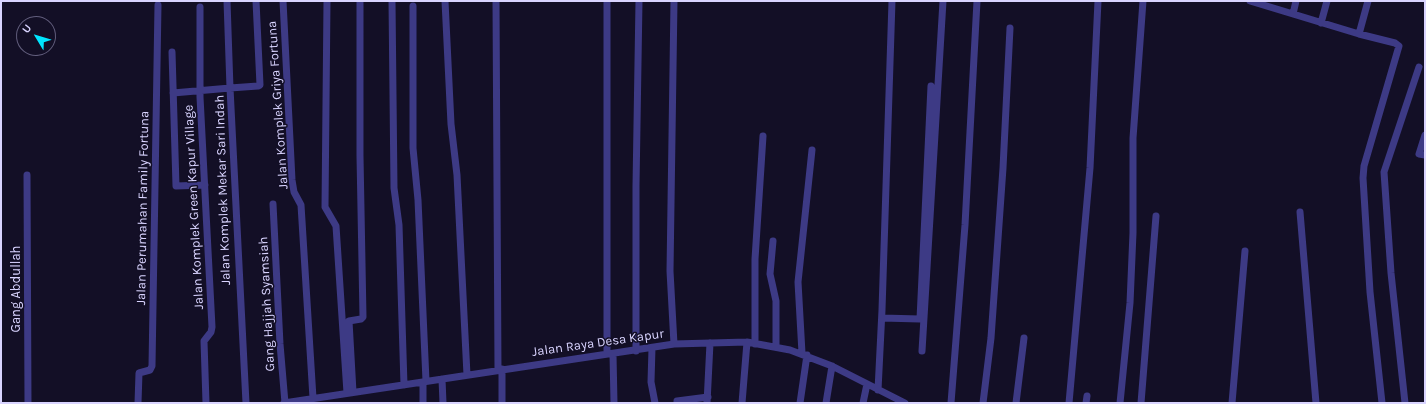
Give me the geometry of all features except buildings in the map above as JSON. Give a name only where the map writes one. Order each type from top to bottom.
[{"type":"street","points":[[174,93],[230,88],[227,1]]},
{"type":"street","name":"Jalan Komplek Mekar Sari Indah","points":[[246,403],[230,88],[260,85],[256,1]]},
{"type":"street","name":"Jalan Komplek Griya Fortuna","points":[[283,1],[290,161],[294,192],[301,205],[318,400]]},
{"type":"street","points":[[327,1],[325,207],[336,226],[350,393]]},
{"type":"street","points":[[350,393],[349,321],[361,319],[363,317],[360,156],[360,1]]},
{"type":"street","points":[[392,1],[394,188],[399,225],[404,385]]},
{"type":"street","points":[[445,1],[451,124],[458,175],[467,374]]},
{"type":"street","points":[[496,1],[500,370],[502,403]]},
{"type":"street","points":[[607,1],[610,354],[614,403]]},
{"type":"street","points":[[636,351],[636,186],[639,1]]},
{"type":"street","points":[[674,1],[670,271],[674,344]]},
{"type":"street","points":[[878,390],[882,318],[892,1]]},
{"type":"street","points":[[922,351],[943,1]]},
{"type":"street","points":[[951,403],[964,225],[977,1]]},
{"type":"street","points":[[1069,403],[1090,168],[1098,1]]},
{"type":"street","points":[[1120,403],[1130,303],[1133,233],[1133,138],[1143,1]]},
{"type":"street","points":[[1250,1],[1321,23],[1395,43],[1399,47],[1364,166],[1363,178],[1370,292],[1382,403]]},
{"type":"street","points":[[1293,14],[1296,1]]},
{"type":"street","points":[[1321,23],[1327,1]]},
{"type":"street","points":[[1359,34],[1368,1]]},
{"type":"street","name":"Jalan Perumahan Family Fortuna","points":[[138,403],[138,376],[141,371],[150,370],[152,366],[158,5]]},
{"type":"street","points":[[413,6],[413,148],[418,200],[424,382],[423,403]]},
{"type":"street","name":"Jalan Komplek Green Kapur Village","points":[[200,7],[201,91],[212,326],[211,332],[204,341],[206,403]]},
{"type":"street","points":[[983,403],[991,338],[1003,168],[1010,28]]},
{"type":"street","points":[[172,52],[176,186],[205,185]]},
{"type":"street","points":[[1405,403],[1391,273],[1384,172],[1418,67]]},
{"type":"street","points":[[882,318],[920,319],[931,86]]},
{"type":"street","points":[[755,344],[755,259],[763,136]]},
{"type":"street","points":[[1425,136],[1419,154],[1425,155]]},
{"type":"street","points":[[800,403],[804,354],[798,282],[812,150]]},
{"type":"street","name":"Gang Abdullah","points":[[27,175],[28,403]]},
{"type":"street","name":"Gang Hajjah Syamsiah","points":[[273,204],[279,328],[285,403]]},
{"type":"street","points":[[1300,212],[1316,403]]},
{"type":"street","points":[[1141,403],[1156,216]]},
{"type":"street","points":[[773,241],[770,274],[776,301],[776,347]]},
{"type":"street","points":[[1232,403],[1244,251]]},
{"type":"street","points":[[1016,403],[1024,338]]},
{"type":"street","points":[[742,403],[747,342]]},
{"type":"street","name":"Jalan Raya Desa Kapur","points":[[285,403],[318,400],[350,393],[467,374],[636,351],[674,344],[747,342],[804,354],[832,366],[905,403]]},
{"type":"street","points":[[677,403],[677,401],[708,400],[710,343]]},
{"type":"street","points":[[652,348],[651,382],[655,403]]},
{"type":"street","points":[[826,403],[832,366]]},
{"type":"street","points":[[442,379],[442,403]]},
{"type":"street","points":[[863,403],[867,384]]}]
